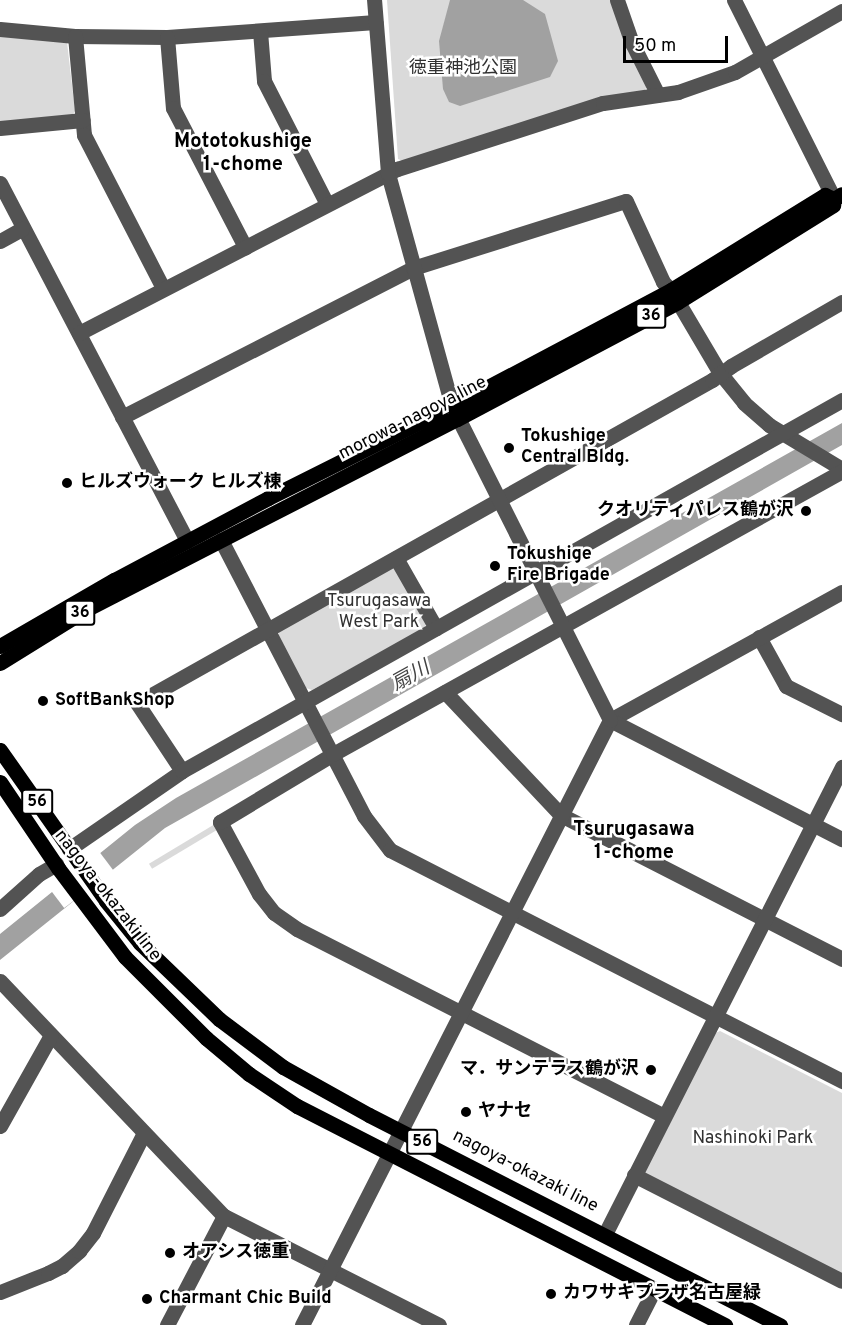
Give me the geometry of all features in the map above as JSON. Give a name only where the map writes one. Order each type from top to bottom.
[{"type":"main road","name":"morowa-nagoya line","points":[[0,663],[87,609],[221,540],[454,412],[674,296],[825,195],[838,196]]},
{"type":"main road","name":"morowa-nagoya line","points":[[0,646],[187,541],[454,412]]},
{"type":"main road","name":"nagoya-okazaki line","points":[[0,750],[106,901],[140,943],[219,1019],[283,1067],[399,1131],[780,1325]]},
{"type":"main road","name":"nagoya-okazaki line","points":[[0,782],[91,914],[125,957],[184,1017],[249,1074],[297,1106],[725,1325]]},
{"type":"street","points":[[374,0],[388,173],[454,412],[610,720],[842,839]]},
{"type":"street","points":[[617,0],[632,43],[658,95]]},
{"type":"street","points":[[734,0],[762,57],[838,196]]},
{"type":"street","points":[[79,333],[388,173],[603,103],[678,92],[735,72],[842,11]]},
{"type":"street","points":[[0,29],[75,36],[167,37],[375,22]]},
{"type":"street","points":[[260,31],[264,81],[327,204]]},
{"type":"street","points":[[75,36],[84,135],[163,288]]},
{"type":"street","points":[[167,37],[173,108],[245,247]]},
{"type":"street","points":[[0,128],[83,120]]},
{"type":"street","points":[[0,183],[187,541]]},
{"type":"street","points":[[122,417],[413,268],[626,201],[663,282],[674,296],[720,373],[744,403],[783,433],[842,470],[333,754],[220,822],[259,894],[274,913],[314,938],[664,1116]]},
{"type":"street","points":[[0,241],[22,229]]},
{"type":"street","points":[[182,771],[137,703],[703,386],[720,373],[842,302]]},
{"type":"street","points":[[71,852],[182,771],[436,628],[539,580],[842,400]]},
{"type":"street","points":[[221,540],[364,816],[390,850],[842,1081]]},
{"type":"street","points":[[396,558],[436,628]]},
{"type":"street","points":[[302,1325],[610,720],[842,592]]},
{"type":"street","points":[[759,638],[786,687],[842,714]]},
{"type":"street","points":[[445,692],[561,815],[842,959]]},
{"type":"street","points":[[605,1234],[842,768]]},
{"type":"street","points":[[0,909],[39,874],[57,866]]},
{"type":"street","points":[[1,984],[224,1216],[439,1325]]},
{"type":"street","points":[[0,1126],[51,1035]]},
{"type":"street","points":[[0,1292],[62,1266],[79,1251],[93,1233],[144,1133]]},
{"type":"street","points":[[634,1175],[842,1281]]},
{"type":"street","points":[[167,1325],[224,1216]]},
{"type":"street","points":[[636,1325],[654,1290]]},
{"type":"green space","name":"徳重神池公園","points":[[387,0],[611,0],[646,83],[646,88],[644,92],[403,161],[398,159]]},
{"type":"green space","points":[[0,34],[67,42],[75,111],[71,117],[0,123]]},
{"type":"green space","name":"Tsurugasawa West Park","points":[[391,567],[397,569],[427,621],[425,628],[312,690],[306,688],[278,636],[280,629]]},
{"type":"green space","points":[[215,824],[218,829],[152,869],[149,864]]},
{"type":"green space","name":"Nashinoki Park","points":[[720,1031],[842,1093],[842,1276],[645,1176],[643,1170],[713,1034]]},
{"type":"water","points":[[450,0],[523,0],[545,14],[558,61],[550,77],[460,106],[449,102],[443,89],[439,41]]},
{"type":"water","name":"扇川","points":[[842,423],[842,445],[165,828],[0,960],[0,934],[135,825],[176,798]]},
{"type":"pier","points":[[98,850],[114,871],[64,908],[48,887]]},
{"type":"place","name":"Tokushige Central Bldg.","points":[[509,448]]},
{"type":"place","name":"ヒルズウォーク ヒルズ棟","points":[[67,483]]},
{"type":"place","name":"クオリティパレス鶴が沢","points":[[806,511]]},
{"type":"place","name":"Tokushige Fire Brigade","points":[[495,566]]},
{"type":"place","name":"SoftBankShop","points":[[43,701]]},
{"type":"place","name":"マ．サンテラス鶴が沢","points":[[651,1070]]},
{"type":"place","name":"ヤナセ","points":[[466,1112]]},
{"type":"place","name":"オアシス徳重","points":[[170,1253]]},
{"type":"place","name":"カワサキプラザ名古屋緑","points":[[551,1294]]},
{"type":"place","name":"Charmant Chic Build","points":[[147,1299]]},
{"type":"district","name":"Mototokushige 1-chome","points":[[243,154]]},
{"type":"district","name":"Tsurugasawa 1-chome","points":[[634,842]]}]
